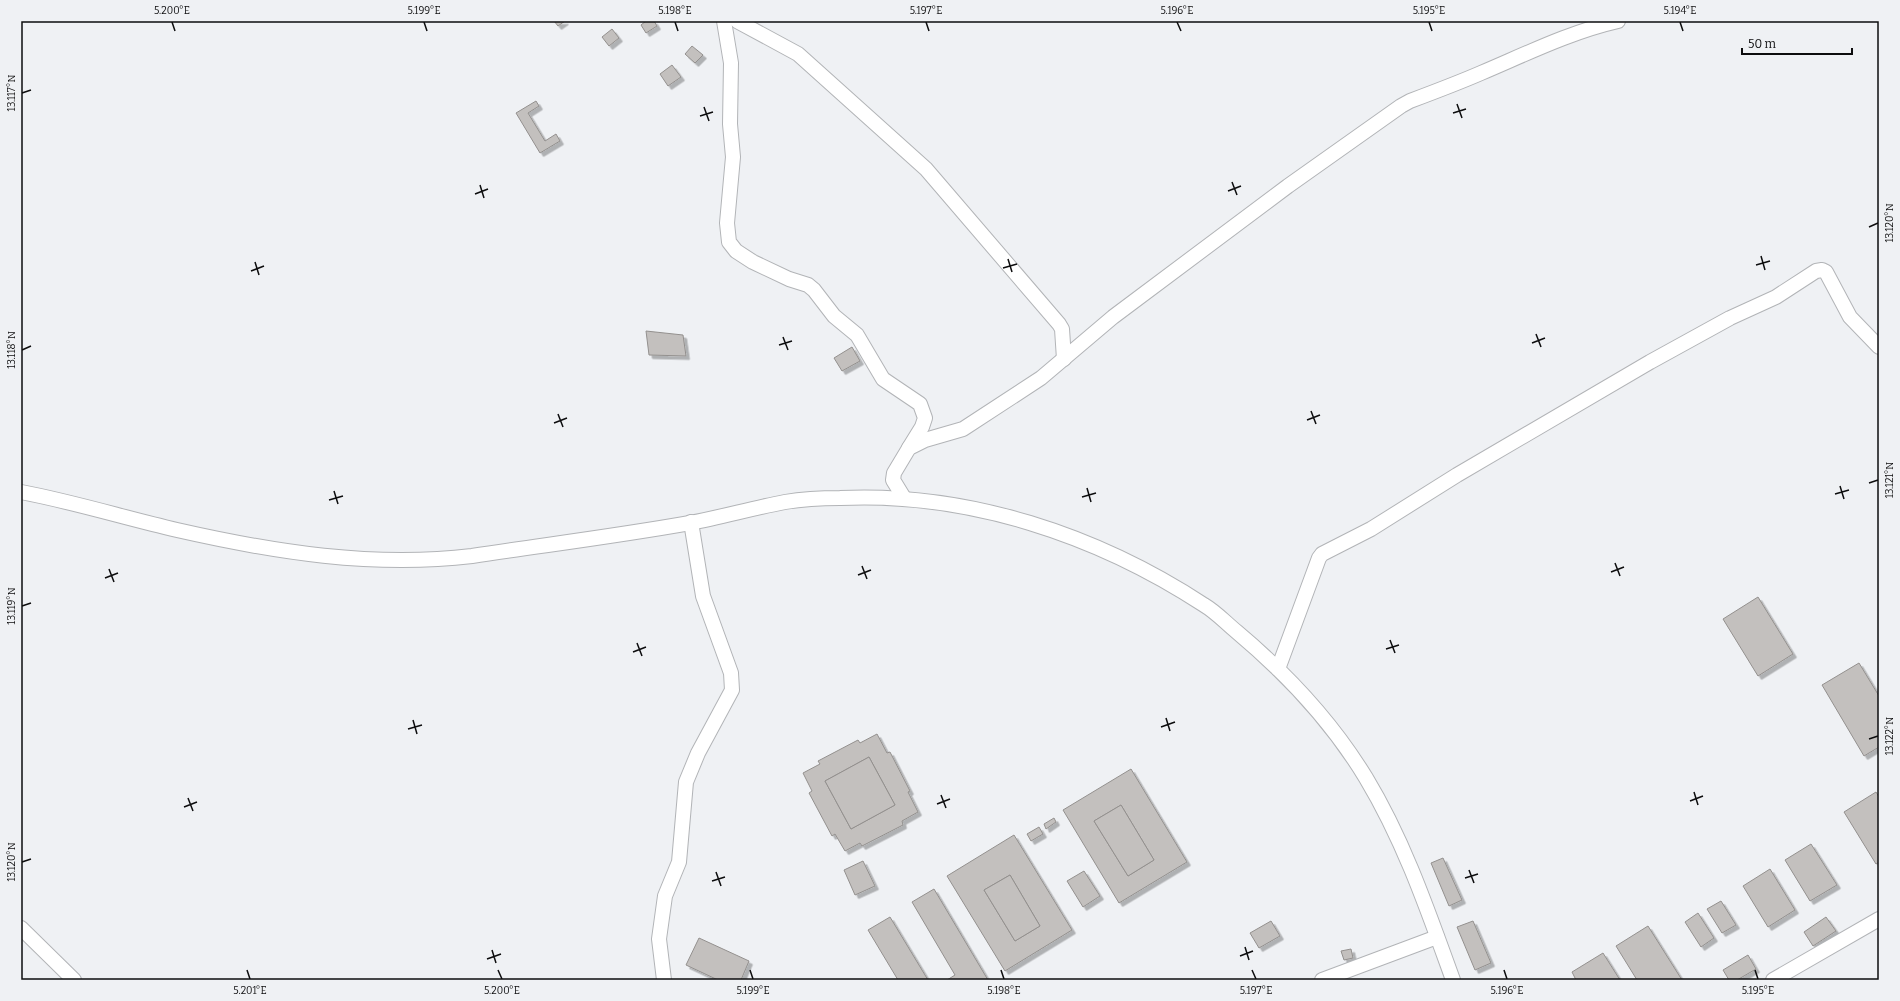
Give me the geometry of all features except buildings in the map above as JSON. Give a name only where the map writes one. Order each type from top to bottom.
[{"type":"street","points":[[724,21],[731,63],[730,124],[733,157],[727,223],[729,242],[736,251],[753,262],[789,279],[808,285],[814,290],[834,316],[857,335],[883,379],[920,404],[925,418],[922,427],[894,473],[893,480],[904,498]]},
{"type":"street","points":[[737,21],[798,54],[926,169],[1059,324],[1062,329],[1064,359]]},
{"type":"street","points":[[909,448],[925,440],[963,429],[976,422],[1041,378],[1113,317],[1288,186],[1401,106],[1410,101],[1480,74],[1532,49],[1618,21]]},
{"type":"street","points":[[1278,669],[1319,558],[1322,554],[1370,529],[1458,475],[1650,362],[1730,318],[1776,297],[1816,271],[1822,270],[1826,272],[1850,317],[1879,348]]},
{"type":"street","points":[[21,492],[177,530],[287,552],[368,560],[443,559],[691,522],[789,502],[842,497],[904,498],[974,509],[1071,536],[1123,558],[1206,606],[1257,649],[1278,669],[1329,724],[1365,776],[1386,812],[1400,842],[1453,980]]},
{"type":"street","points":[[664,980],[660,939],[665,896],[680,862],[686,782],[698,753],[732,690],[730,673],[703,596],[691,522]]},
{"type":"street","points":[[1773,980],[1879,918]]},
{"type":"street","points":[[21,928],[74,980]]},
{"type":"street","points":[[1322,980],[1437,937]]}]
